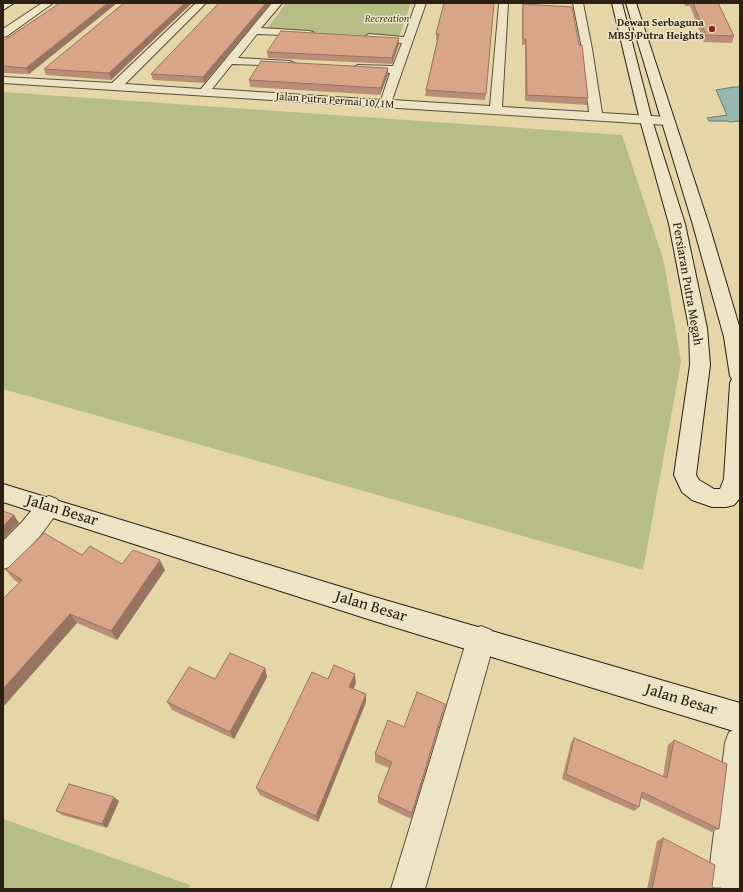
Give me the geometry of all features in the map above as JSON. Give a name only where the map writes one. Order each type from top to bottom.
[{"type":"street","points":[[3,7],[9,3]]},
{"type":"street","points":[[3,34],[48,3]]},
{"type":"street","points":[[115,87],[201,3]]},
{"type":"street","points":[[204,92],[277,3]]},
{"type":"street","points":[[385,104],[421,3]]},
{"type":"street","points":[[495,3],[508,4],[496,111]]},
{"type":"street","name":"Persiaran Putra Megah","points":[[617,3],[646,120],[677,224],[698,328],[700,365],[686,456],[685,475],[690,486],[700,493],[712,498],[726,498],[733,490],[735,480],[740,383]]},
{"type":"street","name":"Persiaran Putra Megah","points":[[631,3],[667,121],[702,225],[733,337],[740,376]]},
{"type":"street","points":[[576,6],[587,49],[596,117]]},
{"type":"street","points":[[254,31],[316,34]]},
{"type":"street","points":[[362,37],[408,40]]},
{"type":"street","points":[[230,61],[302,65]]},
{"type":"street","points":[[349,68],[397,70]]},
{"type":"street","points":[[28,82],[41,72]]},
{"type":"street","name":"Jalan Putra Permai 10/1M","points":[[3,80],[667,121]]},
{"type":"street","name":"Jalan Besar","points":[[3,492],[371,608],[740,718]]},
{"type":"street","points":[[3,558],[31,530],[49,506]]},
{"type":"street","points":[[408,889],[481,640]]},
{"type":"street","points":[[724,889],[740,743]]},
{"type":"green space","name":"Recreation","points":[[286,3],[411,3],[399,37],[266,30]]},
{"type":"green space","points":[[3,92],[622,135],[664,262],[681,362],[643,570],[3,389]]},
{"type":"green space","points":[[3,819],[190,885],[188,889],[3,889]]},
{"type":"water","points":[[740,87],[740,121],[709,121],[707,118],[727,115],[716,90]]},
{"type":"building","points":[[60,3],[108,3],[26,68],[3,66],[3,41]]},
{"type":"building","points":[[124,3],[185,3],[109,73],[44,69]]},
{"type":"building","points":[[219,3],[266,3],[203,77],[151,74]]},
{"type":"building","points":[[444,3],[494,3],[486,94],[426,90],[439,34],[436,34]]},
{"type":"building","points":[[693,3],[718,3],[734,36],[706,35]]},
{"type":"building","points":[[523,4],[572,7],[579,45],[582,45],[588,98],[527,95],[526,39],[523,39]]},
{"type":"building","points":[[281,31],[399,38],[392,58],[267,52]]},
{"type":"building","points":[[261,61],[388,68],[381,88],[249,80]]},
{"type":"building","points":[[3,511],[14,515],[3,526]]},
{"type":"building","points":[[44,533],[82,555],[90,546],[122,564],[133,550],[160,560],[111,631],[70,614],[3,689],[3,599],[22,580],[6,570]]},
{"type":"building","points":[[230,653],[265,668],[230,732],[167,702],[189,667],[215,679]]},
{"type":"building","points":[[334,665],[355,674],[349,687],[366,694],[316,816],[256,788],[312,672],[328,679]]},
{"type":"building","points":[[417,692],[445,704],[412,813],[378,797],[392,762],[375,754],[388,720],[404,727]]},
{"type":"building","points":[[574,738],[667,778],[674,740],[727,764],[719,829],[642,792],[639,807],[566,774]]},
{"type":"building","points":[[69,784],[114,797],[102,824],[56,811]]},
{"type":"building","points":[[663,838],[715,865],[712,886],[714,888],[721,889],[652,889]]},
{"type":"place","name":"Dewan Serbaguna MBSJ Putra Heights","points":[[712,29]]}]
